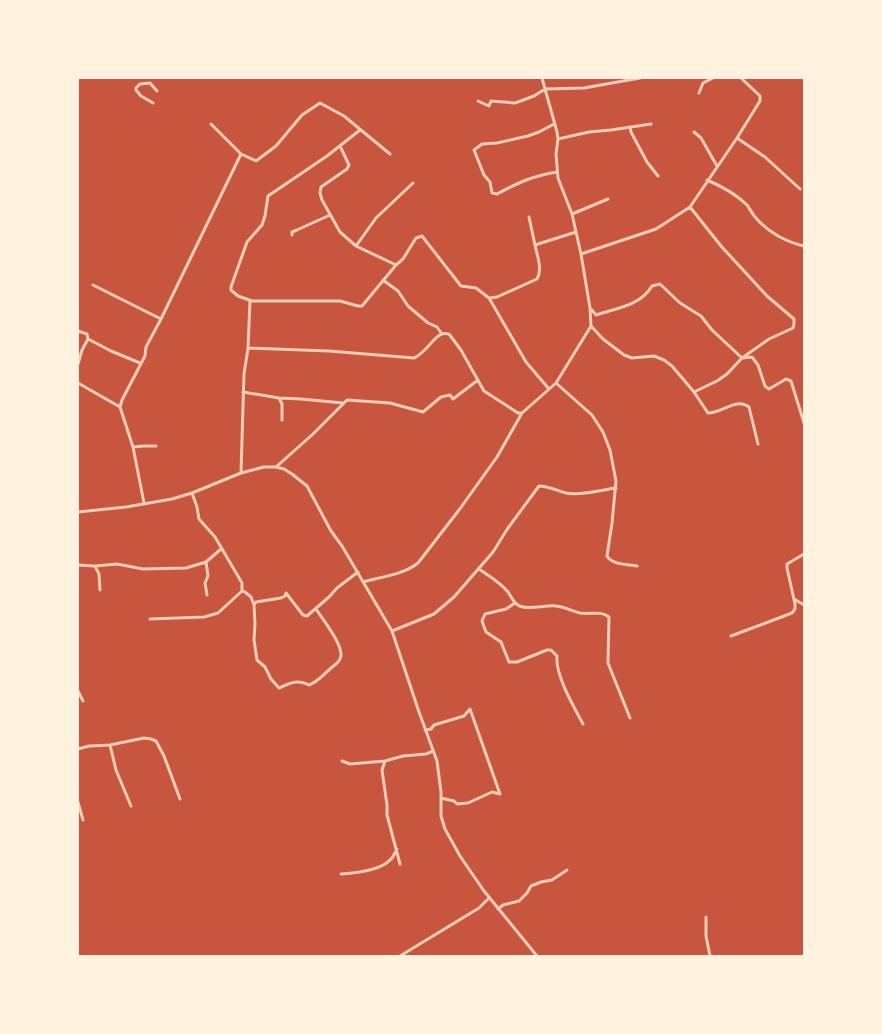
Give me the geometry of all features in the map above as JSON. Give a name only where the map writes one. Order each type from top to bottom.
[{"type":"street","points":[[363,582],[405,571],[418,563],[459,510],[497,457],[522,413],[556,383],[591,326],[590,308],[582,254],[572,214],[558,178],[556,154],[558,139],[542,78]]},
{"type":"street","points":[[478,101],[489,106],[491,101],[515,103],[534,96],[545,89],[584,88],[640,78]]},
{"type":"street","points":[[699,93],[704,83],[714,78]]},
{"type":"street","points":[[582,254],[656,229],[690,207],[760,101],[761,98],[759,94],[741,78]]},
{"type":"street","points":[[153,102],[141,96],[136,88],[140,84],[150,83],[157,91]]},
{"type":"street","points":[[212,124],[241,154],[256,161],[276,146],[302,115],[320,103],[344,116],[390,154]]},
{"type":"street","points":[[554,124],[528,136],[497,143],[482,144],[474,150],[484,175],[490,182],[492,193],[497,194],[518,182],[529,178],[557,172]]},
{"type":"street","points":[[558,139],[590,132],[651,124]]},
{"type":"street","points":[[630,127],[631,132],[647,162],[658,176]]},
{"type":"street","points":[[360,130],[327,156],[268,196],[262,225],[247,242],[231,290],[250,301],[340,301],[362,306],[396,265],[403,259],[416,238],[422,236],[461,286],[476,288],[489,298],[526,362],[549,389]]},
{"type":"street","points":[[694,132],[701,138],[717,166]]},
{"type":"street","points":[[737,138],[766,157],[800,189]]},
{"type":"street","points":[[340,146],[349,165],[347,169],[321,187],[320,193],[322,200],[340,232],[356,246],[396,265]]},
{"type":"street","points":[[144,503],[133,447],[120,408],[122,400],[145,356],[146,347],[241,154]]},
{"type":"street","points":[[707,180],[735,195],[748,206],[754,217],[765,228],[792,243],[804,246]]},
{"type":"street","points":[[356,246],[376,218],[413,183]]},
{"type":"street","points":[[572,214],[608,199]]},
{"type":"street","points":[[690,207],[721,246],[767,296],[794,319],[793,328],[769,339],[742,358],[727,374],[717,381],[694,392]]},
{"type":"street","points":[[292,235],[292,232],[330,215]]},
{"type":"street","points":[[489,298],[497,297],[537,279],[540,274],[529,217]]},
{"type":"street","points":[[535,245],[576,232]]},
{"type":"street","points":[[383,280],[398,291],[408,306],[428,323],[437,327],[442,334]]},
{"type":"street","points":[[590,308],[596,315],[633,304],[648,292],[652,286],[660,284],[680,303],[701,316],[712,330],[742,358],[752,357],[758,365],[765,386],[769,390],[786,379],[790,381],[804,422]]},
{"type":"street","points":[[93,285],[161,319]]},
{"type":"street","points":[[241,473],[243,392],[248,348],[250,301]]},
{"type":"street","points":[[591,326],[603,339],[624,355],[632,358],[654,356],[661,358],[672,366],[694,392],[708,413],[714,413],[739,403],[745,404],[749,407],[758,444]]},
{"type":"street","points":[[78,331],[87,334],[88,339],[111,351],[140,363]]},
{"type":"street","points":[[248,348],[329,351],[414,358],[424,352],[437,337],[442,334],[449,334],[455,341],[484,391],[522,413]]},
{"type":"street","points":[[78,364],[82,350],[88,339]]},
{"type":"street","points":[[276,467],[313,434],[347,400],[390,403],[410,410],[424,412],[441,397],[450,395],[453,399],[478,380]]},
{"type":"street","points":[[78,383],[120,408]]},
{"type":"street","points":[[556,383],[592,415],[603,432],[610,450],[616,488],[607,556],[609,560],[613,562],[637,566]]},
{"type":"street","points":[[243,392],[279,398],[343,403]]},
{"type":"street","points":[[279,398],[282,404],[282,420]]},
{"type":"street","points":[[133,447],[156,446]]},
{"type":"street","points":[[78,512],[126,507],[172,499],[264,466],[276,467],[292,474],[307,486],[331,531],[358,572],[392,631],[437,761],[441,798],[441,816],[445,830],[460,856],[490,898],[536,956]]},
{"type":"street","points":[[392,631],[434,614],[454,598],[493,552],[508,528],[539,486],[545,486],[567,493],[579,493],[616,488]]},
{"type":"street","points":[[150,619],[204,617],[218,613],[242,591],[242,583],[215,537],[199,519],[192,493]]},
{"type":"street","points":[[78,565],[95,566],[117,564],[143,569],[186,568],[206,562],[221,549]]},
{"type":"street","points":[[731,636],[792,613],[795,609],[794,598],[787,564],[804,554]]},
{"type":"street","points":[[206,562],[208,576],[205,583],[207,595]]},
{"type":"street","points":[[95,566],[99,574],[100,590]]},
{"type":"street","points":[[479,569],[497,582],[508,592],[515,603],[521,607],[539,608],[555,606],[567,608],[578,613],[606,614],[609,617],[608,663],[630,718]]},
{"type":"street","points":[[254,605],[256,602],[281,598],[285,596],[286,593],[303,615],[307,616],[316,610],[337,588],[358,572]]},
{"type":"street","points":[[242,591],[251,597],[254,605],[254,640],[257,660],[265,667],[271,679],[279,688],[297,681],[309,685],[315,683],[332,666],[339,662],[342,657],[340,649],[316,610]]},
{"type":"street","points":[[794,598],[804,605]]},
{"type":"street","points":[[515,603],[506,609],[485,614],[482,621],[486,632],[501,642],[509,662],[517,662],[547,650],[551,650],[557,656],[556,664],[564,687],[583,724]]},
{"type":"street","points":[[78,691],[83,701]]},
{"type":"street","points":[[425,730],[431,729],[434,724],[464,716],[470,709],[500,794],[492,792],[468,803],[457,804],[454,801],[441,798]]},
{"type":"street","points":[[78,749],[89,746],[110,745],[144,738],[156,741],[164,756],[180,799]]},
{"type":"street","points":[[110,745],[116,770],[131,806]]},
{"type":"street","points":[[342,761],[350,764],[426,754],[433,751]]},
{"type":"street","points":[[385,760],[382,770],[387,815],[400,864]]},
{"type":"street","points":[[78,802],[83,820]]},
{"type":"street","points":[[342,874],[356,873],[381,866],[391,860],[396,849]]},
{"type":"street","points":[[498,909],[503,905],[519,901],[527,893],[531,886],[552,880],[567,870]]},
{"type":"street","points":[[400,956],[479,908],[490,898]]},
{"type":"street","points":[[706,917],[706,936],[710,956]]}]
